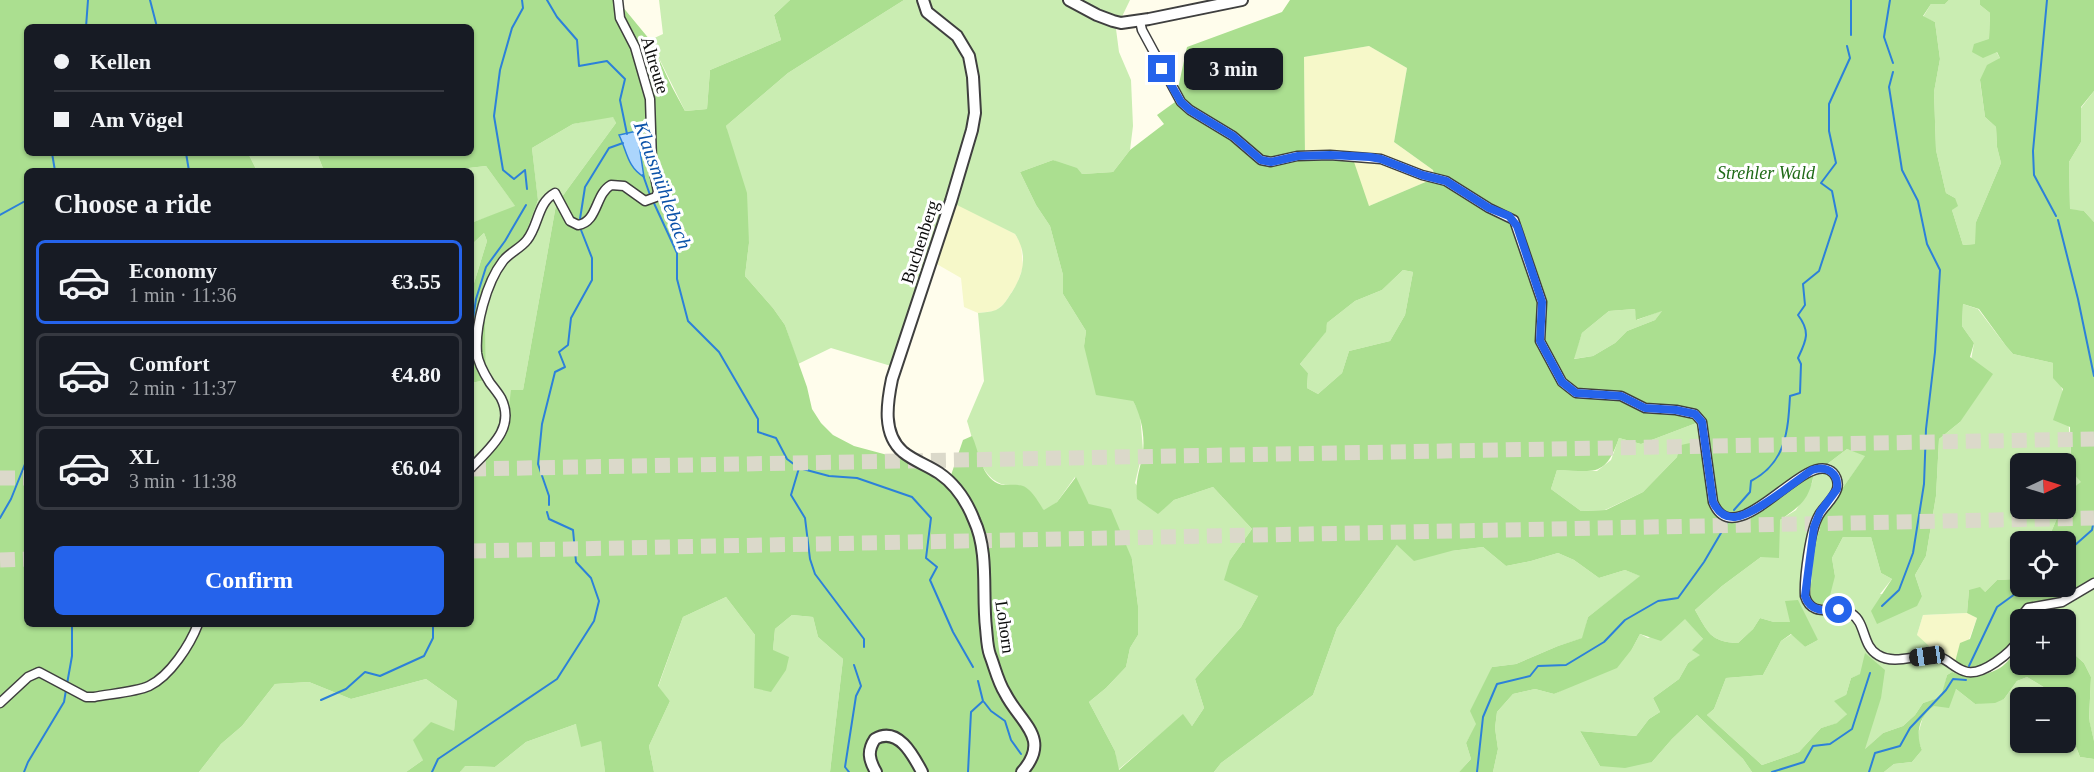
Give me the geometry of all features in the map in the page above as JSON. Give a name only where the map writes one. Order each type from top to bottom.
[{"type":"street","name":"Altreute","points":[[474,465],[502,435],[505,411],[501,398],[477,356],[477,338],[483,307],[491,283],[503,261],[527,240],[540,210],[549,197],[555,194],[570,221],[578,225],[587,222],[593,214],[601,192],[610,185],[624,186],[641,199],[652,199],[658,192],[652,160],[650,99],[634,47],[620,18],[618,0]]},
{"type":"street","name":"Buchenberg","points":[[923,0],[927,12],[957,36],[969,56],[974,85],[974,120],[951,201],[892,380],[887,413],[890,431],[899,448],[949,481]]},
{"type":"street","points":[[1069,0],[1113,21],[1140,21],[1242,0]]},
{"type":"street","points":[[1140,21],[1142,30],[1181,102],[1233,136],[1258,158],[1268,162],[1298,156],[1330,155],[1381,159],[1422,175],[1446,181],[1489,208],[1509,216],[1517,226],[1542,302],[1540,341],[1562,382],[1576,393],[1621,396],[1645,408],[1695,414],[1702,422],[1713,502],[1716,508],[1725,515],[1735,517],[1750,512],[1812,470],[1818,468],[1830,470],[1837,478],[1837,489],[1820,512],[1814,527],[1805,596],[1807,602],[1816,609],[1845,611],[1855,617],[1868,645],[1877,655],[1896,659],[1935,656],[1948,660],[1966,672],[1976,672],[2010,649]]},
{"type":"street","name":"Lohorn","points":[[949,481],[971,512],[980,535],[988,650],[1004,693],[1028,728],[1034,741],[1033,758],[1022,772]]},
{"type":"street","points":[[2028,609],[2062,602],[2094,583]]},
{"type":"street","points":[[0,703],[35,673],[45,674],[86,697],[150,685],[177,660],[197,627]]},
{"type":"street","points":[[876,772],[871,764],[869,751],[875,739],[885,735],[896,738],[910,750],[922,772]]},
{"type":"green space","name":"Strehler Wald","points":[[0,0],[617,0],[650,40],[685,111],[707,109],[710,70],[781,40],[774,15],[790,0],[904,0],[788,73],[726,126],[747,193],[749,243],[745,276],[785,325],[807,387],[812,409],[833,435],[854,446],[906,460],[949,481],[963,440],[972,436],[983,467],[990,478],[1001,484],[1026,488],[1044,510],[1057,502],[1076,477],[1089,504],[1111,509],[1132,559],[1138,606],[1138,635],[1130,648],[1126,667],[1089,702],[1115,751],[1119,770],[1183,714],[1192,726],[1204,708],[1195,679],[1241,627],[1258,596],[1224,580],[1230,560],[1252,529],[1213,487],[1174,500],[1158,514],[1137,499],[1137,480],[1143,452],[1143,432],[1138,412],[1133,401],[1096,395],[1084,346],[1086,331],[1063,294],[1063,275],[1050,226],[1036,205],[1020,172],[1053,160],[1077,168],[1082,174],[1113,172],[1130,150],[1164,124],[1157,115],[1175,102],[1187,47],[1282,12],[1290,0],[1949,0],[1945,4],[1931,4],[1923,16],[1935,22],[1940,59],[1934,92],[1936,150],[1946,193],[1955,198],[1958,206],[1952,210],[1963,245],[1975,244],[1976,222],[2001,163],[1996,127],[1985,117],[1980,80],[1987,65],[2000,58],[1997,52],[1983,58],[1972,52],[1974,44],[1989,39],[1990,13],[1980,5],[1980,0],[2094,0],[2094,91],[2081,107],[2081,142],[2069,162],[2070,209],[2084,211],[2094,222],[2094,581],[2076,589],[2076,531],[2052,531],[2057,519],[2076,519],[2076,486],[2081,482],[2076,476],[2076,453],[2071,453],[2070,427],[2053,420],[2063,389],[2053,378],[2053,363],[2013,354],[1979,309],[1963,304],[1962,326],[1974,343],[1970,357],[1993,374],[1960,422],[1939,439],[1936,496],[1926,556],[1915,575],[1922,596],[1917,606],[1877,624],[1871,611],[1892,579],[1881,573],[1871,537],[1843,537],[1832,558],[1835,576],[1827,607],[1815,602],[1810,596],[1814,549],[1823,516],[1865,456],[1847,449],[1826,465],[1815,467],[1811,486],[1805,499],[1780,520],[1779,558],[1761,557],[1722,586],[1695,610],[1703,624],[1716,638],[1721,641],[1738,643],[1753,629],[1760,618],[1774,622],[1790,622],[1785,601],[1798,600],[1818,640],[1805,647],[1791,634],[1781,641],[1763,675],[1726,678],[1714,709],[1707,715],[1762,765],[1799,752],[1821,728],[1837,723],[1847,714],[1834,701],[1846,695],[1851,678],[1860,674],[1865,653],[1885,670],[1881,698],[1865,749],[1883,733],[1903,726],[1915,715],[1923,703],[1941,697],[1947,675],[1952,672],[1968,676],[1985,674],[2001,667],[2010,658],[2010,675],[2076,675],[2076,656],[2084,663],[2091,677],[2089,719],[2094,741],[2094,759],[2080,757],[2076,747],[2076,687],[2044,687],[2027,677],[2017,681],[2010,687],[2004,699],[1995,703],[1975,704],[1956,689],[1949,708],[1934,706],[1925,715],[1919,732],[1922,750],[1912,762],[1894,764],[1884,772],[1752,772],[1743,759],[1697,715],[1652,762],[1625,768],[1600,766],[1580,731],[1636,736],[1649,719],[1660,712],[1653,698],[1679,679],[1688,663],[1700,655],[1692,650],[1703,639],[1685,619],[1661,641],[1640,634],[1617,668],[1554,694],[1535,689],[1513,694],[1497,712],[1495,728],[1498,749],[1493,772],[1459,772],[1471,759],[1466,743],[1476,724],[1470,711],[1492,667],[1516,664],[1582,638],[1588,617],[1640,576],[1625,570],[1599,578],[1574,560],[1558,553],[1506,566],[1483,547],[1451,551],[1414,561],[1397,545],[1337,628],[1313,695],[1221,763],[1214,772],[830,772],[843,659],[818,637],[813,617],[792,615],[775,629],[773,650],[789,657],[786,670],[771,692],[754,688],[755,635],[726,597],[683,617],[658,686],[670,701],[649,746],[654,772],[605,772],[601,741],[581,747],[576,724],[526,742],[495,767],[465,766],[460,772],[406,772],[423,760],[413,740],[431,722],[454,731],[457,701],[426,679],[351,699],[309,682],[275,684],[242,726],[221,744],[199,772],[0,772]],"holes":[[[1369,46],[1407,68],[1394,142],[1433,170],[1435,178],[1369,206],[1352,156],[1305,156],[1304,57]],[[1403,270],[1413,272],[1405,315],[1390,341],[1349,351],[1342,373],[1318,394],[1307,388],[1308,373],[1300,364],[1326,332],[1327,323],[1355,301],[1382,290]],[[1635,309],[1636,320],[1662,311],[1655,320],[1627,331],[1615,343],[1593,356],[1574,359],[1582,333],[1609,311]],[[1699,422],[1704,440],[1681,445],[1677,457],[1643,492],[1606,510],[1581,511],[1551,489],[1557,470],[1590,471],[1603,466],[1609,460],[1619,438],[1641,444]]]},
{"type":"green space","points":[[659,0],[790,0],[774,15],[781,40],[710,70],[707,109],[685,111],[650,40],[663,34]]},
{"type":"green space","points":[[904,0],[1130,0],[1116,29],[1119,52],[1131,80],[1133,126],[1130,150],[1113,172],[1082,174],[1053,160],[1020,172],[1036,205],[1050,226],[1063,275],[1063,294],[1086,331],[1084,346],[1133,401],[1140,414],[1143,450],[1135,483],[1158,513],[1174,500],[1213,487],[1252,529],[1230,560],[1258,596],[1241,627],[1195,679],[1204,708],[1192,726],[1183,715],[1118,770],[1115,751],[1089,702],[1126,667],[1130,648],[1138,635],[1138,606],[1132,559],[1089,504],[1075,477],[1057,502],[1045,511],[1019,485],[1006,485],[988,475],[977,455],[967,421],[984,381],[978,313],[999,308],[1016,285],[1022,271],[1023,256],[1015,234],[951,202],[891,366],[831,348],[798,364],[785,325],[745,276],[749,243],[726,126],[788,73]]},
{"type":"green space","points":[[1949,0],[1980,0],[1980,5],[1990,13],[1989,39],[2000,58],[1980,81],[1985,117],[1996,127],[2001,163],[1976,222],[1976,244],[1963,245],[1952,210],[1955,198],[1946,193],[1936,150],[1934,92],[1940,59],[1935,22],[1923,17],[1931,4],[1945,4]]},
{"type":"green space","points":[[1369,46],[1407,68],[1394,142],[1433,170],[1435,178],[1369,206],[1305,156],[1304,57]]},
{"type":"green space","points":[[2094,91],[2094,222],[2084,211],[2070,210],[2069,162],[2081,142],[2081,108]]},
{"type":"green space","points":[[613,116],[616,123],[556,205],[523,390],[506,431],[474,465],[474,382],[486,380],[485,288],[538,201],[532,148],[573,124]]},
{"type":"green space","points":[[250,156],[318,156],[323,168],[256,168]]},
{"type":"green space","points":[[486,166],[516,207],[474,222],[474,168],[468,168]]},
{"type":"green space","points":[[951,201],[1015,234],[1021,244],[1023,267],[1017,284],[1004,304],[995,311],[978,313],[964,307],[961,278],[935,263]]},
{"type":"green space","points":[[484,233],[487,241],[474,283],[474,242]]},
{"type":"green space","points":[[1403,270],[1413,272],[1405,315],[1390,341],[1349,351],[1342,373],[1318,394],[1307,388],[1308,373],[1300,364],[1325,333],[1327,323],[1355,301],[1382,290]]},
{"type":"green space","points":[[1963,304],[1978,309],[2013,354],[2053,363],[2068,416],[2070,453],[2010,453],[2010,519],[2057,519],[2052,531],[2010,531],[2010,579],[1997,580],[1985,592],[1969,590],[1967,613],[1923,615],[1917,635],[1929,646],[1929,660],[1952,668],[1956,674],[1952,672],[1947,675],[1942,697],[1923,703],[1915,715],[1903,726],[1883,733],[1864,750],[1861,674],[1851,678],[1846,695],[1847,714],[1838,723],[1821,728],[1799,752],[1762,765],[1707,715],[1714,709],[1726,678],[1763,675],[1781,641],[1792,634],[1805,647],[1818,640],[1791,622],[1774,622],[1760,618],[1753,629],[1738,643],[1721,641],[1707,630],[1695,610],[1722,586],[1761,557],[1780,520],[1796,510],[1812,483],[1815,467],[1826,465],[1847,449],[1866,455],[1823,516],[1814,549],[1810,596],[1835,576],[1832,558],[1843,537],[1871,537],[1881,573],[1892,579],[1880,594],[1922,596],[1915,575],[1926,556],[1936,496],[1939,439],[1960,422],[1974,343],[1962,326]]},
{"type":"green space","points":[[1635,309],[1637,320],[1663,310],[1655,320],[1627,331],[1615,343],[1593,356],[1573,359],[1582,333],[1609,311]]},
{"type":"green space","points":[[1699,422],[1704,440],[1677,457],[1643,492],[1605,510],[1581,511],[1551,489],[1557,470],[1597,471],[1611,460],[1619,438],[1641,444]]},
{"type":"green space","points":[[2076,476],[2082,482],[2076,486]]},
{"type":"green space","points":[[1397,545],[1451,551],[1483,547],[1506,566],[1558,553],[1574,560],[1599,578],[1625,570],[1641,576],[1588,617],[1583,638],[1516,664],[1492,667],[1477,724],[1466,743],[1471,759],[1459,772],[1214,772],[1221,763],[1313,695],[1337,628]]},
{"type":"green space","points":[[2010,579],[2010,597],[2067,597],[2022,609],[2010,609],[2010,644],[2001,659],[1988,667],[1967,670],[1955,662],[1960,643],[1970,639],[1977,618],[1967,613],[1969,590],[1980,587],[1985,592],[1997,580]]},
{"type":"green space","points":[[2094,585],[2094,741],[2089,720],[2091,677],[2084,663],[2076,656],[2076,609],[2041,609],[2076,598]]},
{"type":"green space","points":[[726,597],[755,635],[773,650],[775,629],[792,615],[813,617],[818,637],[843,659],[830,772],[654,772],[649,746],[670,701],[658,687],[683,617]]},
{"type":"green space","points":[[1967,613],[1977,618],[1956,674],[1952,668],[1929,660],[1917,635],[1923,615]]},
{"type":"green space","points":[[1685,618],[1703,639],[1701,655],[1688,663],[1679,679],[1653,698],[1660,712],[1649,719],[1636,736],[1580,731],[1600,766],[1652,762],[1697,715],[1743,759],[1752,772],[1493,772],[1498,749],[1495,728],[1497,712],[1513,694],[1535,689],[1554,694],[1577,683],[1632,649],[1640,634],[1648,638],[1675,627]]},
{"type":"green space","points":[[2027,677],[2044,687],[2013,687],[2017,681]]},
{"type":"green space","points":[[426,679],[457,701],[454,732],[406,772],[199,772],[221,744],[242,726],[275,684],[309,682],[351,699]]},
{"type":"green space","points":[[1956,689],[1975,704],[2004,699],[2010,691],[2010,753],[2076,753],[2076,747],[2080,757],[2094,759],[2094,772],[1884,772],[1894,764],[1912,762],[1922,750],[1917,738],[1924,713]]},
{"type":"green space","points":[[576,724],[601,740],[605,772],[460,772],[464,766],[495,767],[526,742]]},
{"type":"water","points":[[637,131],[644,177],[631,164],[619,135]]},
{"type":"waterway","points":[[86,24],[88,0]]},
{"type":"waterway","points":[[150,0],[156,24]]},
{"type":"waterway","points":[[522,0],[523,8],[512,28],[500,70],[494,116],[503,170],[514,179],[525,170],[527,189]]},
{"type":"waterway","name":"Klausmühlebach","points":[[547,0],[557,17],[577,40],[579,66],[607,61],[625,79],[620,100],[627,134]]},
{"type":"waterway","points":[[1851,0],[1851,35]]},
{"type":"waterway","points":[[1890,0],[1884,37],[1893,63]]},
{"type":"waterway","points":[[2047,0],[2033,151],[2034,175],[2056,216]]},
{"type":"waterway","points":[[1734,510],[1750,492],[1751,481],[1763,474],[1778,455],[1786,434],[1790,396],[1800,393],[1801,364],[1798,358],[1806,336],[1805,326],[1798,315],[1805,305],[1803,284],[1819,271],[1837,216],[1832,191],[1821,183],[1836,163],[1829,131],[1829,104],[1850,58],[1847,46]]},
{"type":"waterway","points":[[1882,606],[1899,590],[1913,553],[1924,484],[1926,429],[1935,352],[1940,270],[1927,244],[1918,201],[1902,170],[1889,87],[1893,72]]},
{"type":"waterway","points":[[580,219],[585,187],[609,148],[623,143]]},
{"type":"waterway","points":[[52,156],[54,168]]},
{"type":"waterway","points":[[186,156],[188,168]]},
{"type":"waterway","name":"Klausmühlebach","points":[[643,175],[650,195]]},
{"type":"waterway","name":"Klausmühlebach","points":[[653,201],[677,253],[677,279],[688,321],[719,352],[758,419],[758,432],[776,438],[787,459],[799,468],[829,476],[857,478],[912,497],[931,518],[926,558],[937,567],[930,580],[953,632],[973,667]]},
{"type":"waterway","points":[[0,215],[24,202]]},
{"type":"waterway","points":[[474,313],[486,267],[505,241],[526,205]]},
{"type":"waterway","points":[[2058,220],[2094,376]]},
{"type":"waterway","points":[[549,505],[549,496],[538,464],[542,424],[555,372],[565,367],[559,352],[568,345],[571,318],[592,280],[592,258],[581,230]]},
{"type":"waterway","points":[[0,518],[11,499],[24,466]]},
{"type":"waterway","points":[[799,468],[791,495],[805,518],[810,559],[815,574],[864,639],[864,647]]},
{"type":"waterway","points":[[432,772],[438,759],[557,679],[594,621],[599,601],[591,578],[576,562],[573,530],[549,519],[547,512]]},
{"type":"waterway","points":[[2076,544],[2092,530],[2094,520]]},
{"type":"waterway","points":[[1477,772],[1483,717],[1497,684],[1530,676],[1538,666],[1566,665],[1604,642],[1625,620],[1658,601],[1678,598],[1704,562],[1728,521]]},
{"type":"waterway","points":[[1969,666],[1997,607],[2011,597]]},
{"type":"waterway","points":[[67,684],[72,656],[72,627]]},
{"type":"waterway","points":[[321,700],[346,689],[365,672],[380,676],[424,656],[433,638],[433,627]]},
{"type":"waterway","points":[[849,772],[845,767],[856,696],[861,686],[854,665]]},
{"type":"waterway","points":[[1772,772],[1804,762],[1813,746],[1830,744],[1852,729],[1870,673]]},
{"type":"waterway","points":[[1869,772],[1875,753],[1900,746],[1910,728],[1946,690],[1953,679],[1966,680]]},
{"type":"waterway","name":"Klausmühlebach","points":[[968,772],[971,712],[983,701],[978,681]]},
{"type":"waterway","points":[[24,772],[64,702],[66,690]]},
{"type":"waterway","points":[[984,702],[991,711],[1005,721],[1011,740],[1021,754]]},
{"type":"tunnel","points":[[474,469],[2094,439]]},
{"type":"tunnel","points":[[0,478],[24,478]]},
{"type":"tunnel","points":[[474,551],[2094,518]]},
{"type":"tunnel","points":[[0,560],[24,559]]},
{"type":"route","points":[[1162,69],[1181,102],[1233,136],[1261,160],[1271,162],[1298,156],[1330,155],[1381,159],[1456,185],[1489,208],[1509,216],[1517,226],[1542,302],[1540,341],[1562,382],[1576,393],[1621,396],[1640,407],[1676,410],[1699,417],[1702,422],[1713,502],[1716,508],[1725,515],[1735,517],[1750,512],[1812,470],[1825,468],[1830,470],[1837,478],[1837,489],[1835,495],[1816,519],[1805,596],[1807,602],[1816,609],[1839,610]]}]
